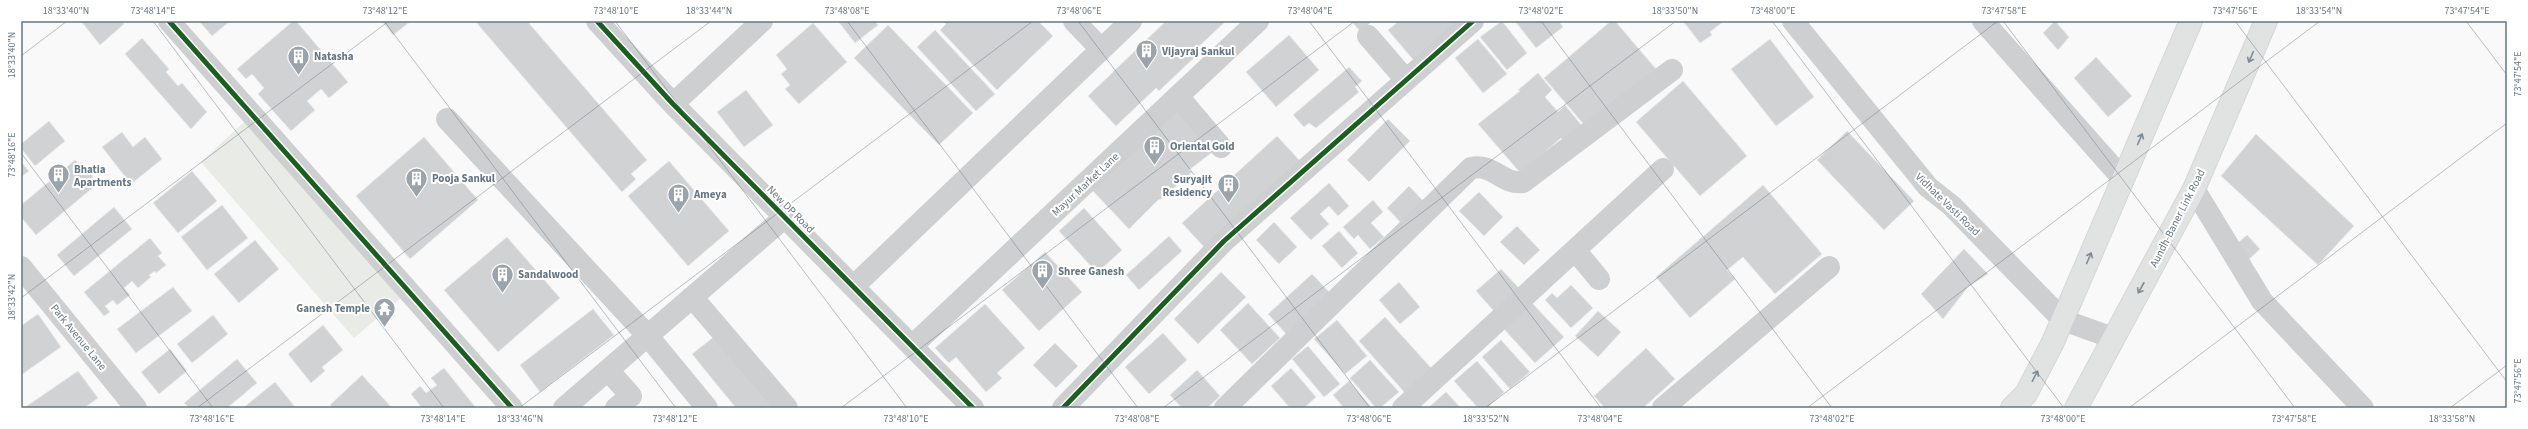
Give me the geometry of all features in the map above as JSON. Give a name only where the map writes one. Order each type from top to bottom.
[{"type":"main road","points":[[2012,408],[2026,394],[2063,320],[2191,21]]},
{"type":"main road","name":"Aundh-Baner Link Road","points":[[2076,408],[2194,189],[2266,21]]},
{"type":"street","points":[[169,21],[512,408]]},
{"type":"street","name":"New DP Road","points":[[597,21],[674,104],[973,408]]},
{"type":"street","points":[[674,104],[762,21]]},
{"type":"street","points":[[1074,21],[1101,49]]},
{"type":"street","points":[[854,286],[1131,21]]},
{"type":"street","name":"Mayur Market Lane","points":[[912,346],[1258,21]]},
{"type":"street","points":[[1063,408],[1224,241],[1473,21]]},
{"type":"street","name":"Vidhate Vasti Road","points":[[1793,21],[1928,187],[1952,206],[2063,320],[2113,338]]},
{"type":"street","points":[[1983,21],[2123,179]]},
{"type":"street","points":[[1368,36],[1406,80]]},
{"type":"street","points":[[1225,408],[1471,168],[1486,167],[1503,178],[1517,183],[1523,182],[1672,70]]},
{"type":"street","points":[[1178,96],[1221,147]]},
{"type":"street","points":[[447,119],[647,336],[707,408]]},
{"type":"street","points":[[1403,408],[1663,169]]},
{"type":"street","points":[[2194,189],[2262,301],[2363,408]]},
{"type":"street","points":[[564,408],[785,217]]},
{"type":"street","points":[[1575,250],[1599,279]]},
{"type":"street","name":"Park Avenue Lane","points":[[21,267],[136,408]]},
{"type":"street","points":[[1663,408],[1829,267]]},
{"type":"street","points":[[692,296],[787,408]]},
{"type":"street","points":[[608,370],[631,396],[616,408]]},
{"type":"shaded area","points":[[244,122],[401,298],[354,338],[201,162]]},
{"type":"building","points":[[81,21],[121,21],[124,24],[100,45]]},
{"type":"building","points":[[199,21],[230,21],[212,36]]},
{"type":"building","name":"Natasha","points":[[293,21],[296,21],[348,82],[329,98],[321,89],[307,101],[315,110],[291,131],[258,94],[264,88],[252,74],[246,79],[237,69]]},
{"type":"building","points":[[411,21],[393,35],[383,22]]},
{"type":"building","points":[[475,21],[527,21],[647,160],[631,174],[636,179],[622,192]]},
{"type":"building","points":[[838,21],[875,21],[878,25],[855,43]]},
{"type":"building","points":[[943,21],[1038,21],[1053,36],[997,90],[940,30],[946,24]]},
{"type":"building","name":"Vijayraj Sankul","points":[[1166,21],[1226,21],[1195,50],[1198,54],[1159,91],[1156,88],[1116,126],[1088,96]]},
{"type":"building","points":[[1351,21],[1372,21],[1361,32]]},
{"type":"building","points":[[1399,21],[1463,21],[1416,63],[1388,30]]},
{"type":"building","points":[[1502,21],[1527,53],[1507,70],[1480,37]]},
{"type":"building","points":[[1515,21],[1559,21],[1563,27],[1536,48]]},
{"type":"building","points":[[1611,21],[1615,21],[1656,69],[1587,128],[1544,78]]},
{"type":"building","points":[[1683,21],[1724,21],[1710,32],[1712,35],[1700,43]]},
{"type":"building","points":[[2055,21],[2069,37],[2058,50],[2043,33]]},
{"type":"building","points":[[813,23],[847,62],[799,104],[785,89],[790,85],[781,74],[787,69],[776,55]]},
{"type":"building","points":[[888,25],[973,113],[939,145],[854,58]]},
{"type":"building","points":[[935,30],[995,94],[976,111],[917,47]]},
{"type":"building","points":[[1289,35],[1319,70],[1276,107],[1246,72]]},
{"type":"building","points":[[142,38],[169,69],[166,72],[178,86],[182,83],[207,112],[191,129],[125,54]]},
{"type":"building","points":[[1478,39],[1507,74],[1483,93],[1455,58]]},
{"type":"building","points":[[1770,39],[1814,97],[1776,126],[1731,69]]},
{"type":"building","points":[[2096,57],[2132,96],[2108,117],[2074,78]]},
{"type":"building","points":[[1349,67],[1362,81],[1355,87],[1359,92],[1316,128],[1309,123],[1304,127],[1293,115]]},
{"type":"building","points":[[1538,73],[1552,90],[1545,97],[1558,112],[1565,105],[1582,126],[1564,141],[1561,138],[1537,159],[1523,176],[1478,124],[1520,91],[1518,90]]},
{"type":"building","points":[[1683,81],[1747,156],[1700,196],[1636,122]]},
{"type":"building","points":[[746,90],[773,125],[744,147],[717,112]]},
{"type":"building","name":"Oriental Gold","points":[[1181,105],[1219,147],[1189,170],[1192,172],[1160,200],[1159,199],[1129,229],[1091,189]]},
{"type":"building","points":[[1388,119],[1410,141],[1369,182],[1347,160]]},
{"type":"building","points":[[49,121],[65,141],[35,166],[21,148],[21,144]]},
{"type":"building","points":[[1847,131],[1914,201],[1884,230],[1817,160]]},
{"type":"building","points":[[122,132],[133,147],[145,137],[162,159],[131,184],[102,147]]},
{"type":"building","points":[[2256,134],[2354,226],[2318,265],[2221,176]]},
{"type":"building","name":"Suryajit Residency","points":[[1277,136],[1300,161],[1204,247],[1182,223]]},
{"type":"building","name":"Pooja Sankul","points":[[424,137],[478,200],[410,259],[356,196]]},
{"type":"building","name":"Bhatia Apartments","points":[[75,160],[79,164],[82,162],[93,176],[91,179],[96,185],[36,235],[21,217],[21,205]]},
{"type":"building","name":"Ameya","points":[[669,161],[729,231],[688,266],[628,196]]},
{"type":"building","points":[[21,162],[29,171],[21,177]]},
{"type":"building","points":[[192,171],[217,201],[178,233],[153,203]]},
{"type":"building","points":[[1329,183],[1349,206],[1338,216],[1329,206],[1320,214],[1329,224],[1311,240],[1290,218]]},
{"type":"building","points":[[1763,185],[1822,254],[1775,294],[1743,257],[1727,270],[1735,279],[1690,318],[1656,277]]},
{"type":"building","points":[[1409,186],[1428,206],[1405,227],[1387,208]]},
{"type":"building","points":[[1479,192],[1503,217],[1484,236],[1459,211]]},
{"type":"building","points":[[1373,200],[1383,212],[1371,223],[1384,237],[1370,249],[1358,235],[1354,239],[1343,227]]},
{"type":"building","points":[[222,205],[248,238],[207,270],[181,237]]},
{"type":"building","points":[[114,207],[132,229],[74,276],[57,255]]},
{"type":"building","points":[[1084,208],[1122,250],[1097,273],[1059,231]]},
{"type":"building","points":[[1274,222],[1297,247],[1279,264],[1256,240]]},
{"type":"building","points":[[1517,226],[1540,250],[1524,265],[1500,242]]},
{"type":"building","points":[[1339,231],[1358,253],[1342,268],[1322,246]]},
{"type":"building","points":[[2247,235],[2260,249],[2244,264],[2231,249]]},
{"type":"building","points":[[1169,236],[1182,251],[1139,290],[1126,275]]},
{"type":"building","name":"Sandalwood","points":[[507,237],[560,298],[498,352],[444,290]]},
{"type":"building","points":[[150,238],[162,253],[158,256],[166,265],[156,273],[155,271],[149,275],[151,277],[138,288],[132,281],[124,288],[130,295],[117,305],[113,300],[105,306],[110,312],[104,316],[84,292]]},
{"type":"building","points":[[255,240],[279,269],[239,303],[214,274]]},
{"type":"building","points":[[1964,249],[1988,274],[1968,287],[1943,319],[1921,294]]},
{"type":"building","name":"Shree Ganesh","points":[[1045,252],[1082,292],[1039,331],[1002,290]]},
{"type":"building","points":[[1501,269],[1519,288],[1494,311],[1476,291]]},
{"type":"building","points":[[1221,272],[1246,297],[1198,344],[1174,319]]},
{"type":"building","points":[[1312,274],[1332,295],[1287,335],[1268,314]]},
{"type":"building","points":[[1399,282],[1420,307],[1400,324],[1379,300]]},
{"type":"building","points":[[1571,285],[1593,308],[1571,328],[1545,300],[1552,293],[1557,298]]},
{"type":"building","points":[[173,287],[192,311],[136,353],[117,329]]},
{"type":"building","points":[[1248,303],[1280,338],[1252,364],[1220,330]]},
{"type":"building","points":[[1532,303],[1564,337],[1535,363],[1503,328]]},
{"type":"building","points":[[985,304],[1025,348],[997,373],[1002,378],[986,392],[956,357],[949,363],[935,348]]},
{"type":"building","points":[[593,309],[614,335],[540,392],[520,365]]},
{"type":"building","points":[[1598,311],[1621,332],[1598,357],[1575,336]]},
{"type":"building","points":[[38,314],[61,347],[21,375],[21,326]]},
{"type":"building","points":[[213,315],[228,334],[192,363],[177,344]]},
{"type":"building","points":[[1385,317],[1432,369],[1405,393],[1359,341]]},
{"type":"building","points":[[1337,320],[1367,356],[1345,374],[1314,339]]},
{"type":"building","points":[[323,325],[343,350],[322,367],[325,371],[311,383],[288,354]]},
{"type":"building","points":[[720,332],[782,408],[736,408],[692,354]]},
{"type":"building","points":[[1163,333],[1187,360],[1149,394],[1125,367]]},
{"type":"building","points":[[1501,340],[1530,372],[1510,389],[1482,357]]},
{"type":"building","points":[[1055,343],[1078,366],[1056,388],[1033,365]]},
{"type":"building","points":[[1308,346],[1340,384],[1324,397],[1292,359]]},
{"type":"building","points":[[1646,348],[1675,379],[1643,408],[1605,408],[1594,396]]},
{"type":"building","points":[[170,349],[187,371],[159,394],[141,372]]},
{"type":"building","points":[[237,359],[257,383],[227,408],[189,408],[184,403]]},
{"type":"building","points":[[1370,360],[1399,392],[1380,408],[1376,408],[1350,378]]},
{"type":"building","points":[[1477,361],[1504,392],[1487,408],[1478,408],[1454,381]]},
{"type":"building","points":[[444,368],[476,408],[422,408],[411,394],[420,386],[426,393],[437,385],[431,378]]},
{"type":"building","points":[[1291,368],[1316,397],[1304,408],[1290,408],[1271,386]]},
{"type":"building","points":[[1197,370],[1220,396],[1207,408],[1182,408],[1170,395]]},
{"type":"building","points":[[78,371],[98,398],[84,408],[24,408]]},
{"type":"building","points":[[362,375],[392,408],[333,408],[330,405]]},
{"type":"building","points":[[1349,381],[1372,408],[1344,408],[1333,395]]},
{"type":"building","points":[[275,382],[295,407],[243,408]]},
{"type":"building","points":[[1446,392],[1461,408],[1428,408]]},
{"type":"cycle path","points":[[169,21],[512,408]]},
{"type":"cycle path","points":[[597,21],[673,104],[973,408]]},
{"type":"cycle path","points":[[1063,408],[1224,241],[1473,21]]},
{"type":"place","name":"Vijayraj Sankul","points":[[1147,70]]},
{"type":"place","name":"Natasha","points":[[299,76]]},
{"type":"place","name":"Oriental Gold","points":[[1155,166]]},
{"type":"place","name":"Bhatia Apartments","points":[[59,194]]},
{"type":"place","name":"Pooja Sankul","points":[[417,198]]},
{"type":"place","name":"Suryajit Residency","points":[[1228,204]]},
{"type":"place","name":"Ameya","points":[[678,214]]},
{"type":"place","name":"Shree Ganesh","points":[[1042,290]]},
{"type":"place","name":"Sandalwood","points":[[502,294]]},
{"type":"place","name":"Ganesh Temple","points":[[385,328]]}]
